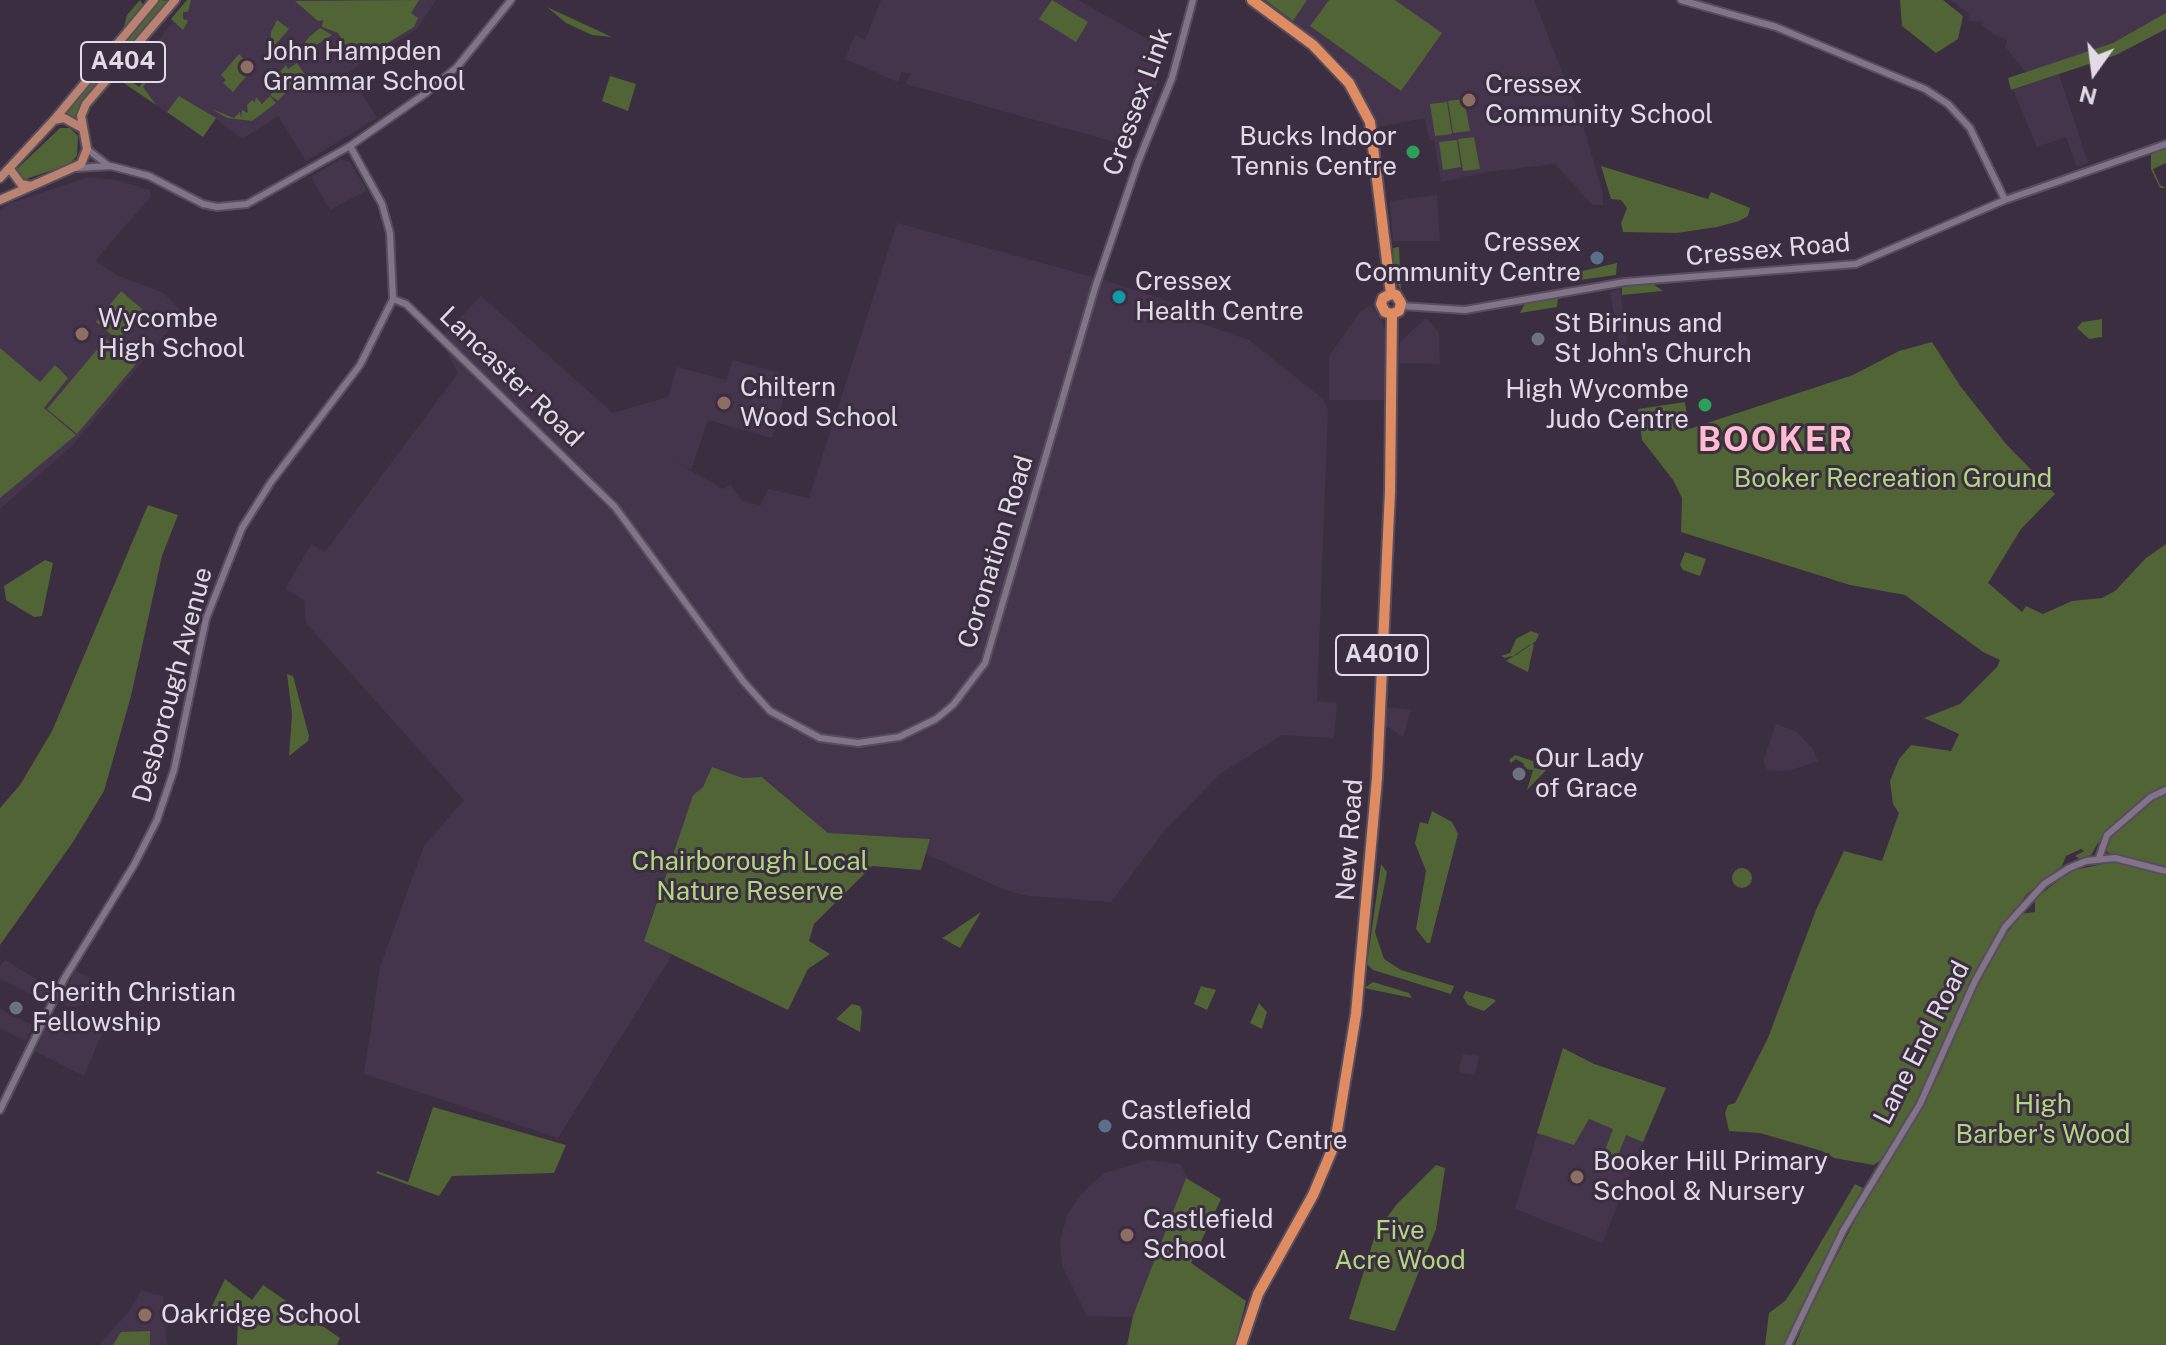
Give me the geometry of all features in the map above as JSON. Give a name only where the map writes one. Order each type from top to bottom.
[{"type":"highway","points":[[1252,0],[1313,45],[1349,83],[1370,122],[1391,294]]},
{"type":"highway","points":[[1391,294],[1399,297],[1401,306],[1392,314],[1385,312],[1381,304],[1383,298],[1391,294]]},
{"type":"highway","name":"New Road","points":[[1241,1345],[1258,1294],[1324,1174],[1335,1143],[1354,1030],[1377,778],[1390,491],[1392,314]]},
{"type":"main road","name":"A404","points":[[54,120],[154,0]]},
{"type":"main road","name":"A404","points":[[82,128],[86,104],[175,0]]},
{"type":"main road","points":[[0,178],[54,120],[64,118],[82,128],[87,149],[77,168],[0,200]]},
{"type":"main road","points":[[10,169],[21,184],[31,186]]},
{"type":"street","points":[[77,168],[109,166],[149,176],[192,200],[232,207],[260,198],[350,146],[443,80],[511,0]]},
{"type":"street","name":"Cressex Link","points":[[1119,218],[1172,78],[1193,0]]},
{"type":"street","points":[[1681,0],[1776,27],[1925,89],[1948,104],[1970,128],[2005,200]]},
{"type":"street","name":"Cressex Road","points":[[1401,306],[1465,310],[1625,282],[1839,268],[1877,258],[2005,200],[2166,144]]},
{"type":"street","name":"Desborough Avenue","points":[[0,1110],[58,990],[134,865],[157,820],[174,770],[206,619],[242,528],[271,482],[360,365],[393,299],[390,233],[382,204],[350,146]]},
{"type":"street","points":[[87,149],[109,166]]},
{"type":"street","name":"Coronation Road","points":[[599,489],[743,681],[770,711],[802,731],[838,741],[879,741],[917,730],[936,719],[967,691],[991,646],[1091,299],[1119,218]]},
{"type":"street","name":"Lancaster Road","points":[[393,299],[406,304],[599,489]]},
{"type":"street","points":[[2099,858],[2107,835],[2151,797],[2166,790]]},
{"type":"street","name":"Lane End Road","points":[[1788,1345],[1843,1231],[1920,1104],[1975,981],[2005,927],[2044,884],[2069,868],[2099,858],[2128,860],[2166,871]]},
{"type":"shaded area","name":"John Hampden Grammar School","points":[[190,0],[436,0],[417,29],[348,72],[377,118],[306,161],[278,116],[242,139],[216,119],[203,137],[118,79],[122,74],[139,87],[143,82],[133,73]]},
{"type":"shaded area","points":[[881,0],[1078,0],[1167,50],[1151,103],[1141,115],[1129,146],[906,84],[910,74],[902,72],[898,82],[845,59],[855,35],[865,40]]},
{"type":"shaded area","name":"Cressex Community School","points":[[1307,0],[1534,0],[1583,125],[1603,194],[1603,205],[1592,205],[1555,164],[1486,172],[1441,182],[1434,140],[1429,140],[1425,118],[1377,127],[1363,94],[1340,61],[1293,21]]},
{"type":"shaded area","points":[[1951,0],[2166,0],[2166,14],[2113,43],[2026,72],[2005,47],[2007,40],[1995,35],[1982,25],[1983,22],[1968,21],[1969,14]]},
{"type":"shaded area","points":[[2059,74],[2088,163],[2077,167],[2066,137],[2037,147],[2013,90]]},
{"type":"shaded area","points":[[340,159],[350,162],[367,190],[330,210],[311,177]]},
{"type":"shaded area","name":"Wycombe High School","points":[[89,177],[116,180],[150,190],[151,196],[95,261],[119,276],[162,292],[183,313],[73,445],[0,509],[0,211],[8,204]]},
{"type":"shaded area","points":[[1437,195],[1440,241],[1393,241],[1390,201]]},
{"type":"shaded area","points":[[897,223],[1104,280],[1190,308],[1189,319],[1249,340],[1322,398],[1328,410],[1317,701],[1337,703],[1334,738],[1282,735],[1220,774],[1165,830],[1111,902],[1028,896],[1005,890],[926,854],[929,839],[828,833],[763,777],[743,778],[713,767],[703,787],[693,795],[644,940],[672,955],[558,1138],[364,1074],[380,967],[424,846],[464,800],[306,623],[304,600],[285,589],[311,544],[325,552],[458,373],[440,339],[481,296],[613,413],[668,397],[677,367],[726,380],[733,360],[790,376],[772,438],[708,420],[691,470],[669,458],[723,489],[730,484],[741,500],[760,506],[768,489],[809,498]]},
{"type":"shaded area","points":[[1620,289],[1627,344],[1620,346],[1610,292]]},
{"type":"shaded area","points":[[1370,305],[1381,318],[1386,333],[1388,395],[1383,400],[1329,400],[1329,356],[1360,312]]},
{"type":"shaded area","points":[[1426,318],[1439,332],[1440,364],[1399,363],[1400,342]]},
{"type":"shaded area","points":[[1385,707],[1411,710],[1403,737],[1384,725]]},
{"type":"shaded area","points":[[1776,724],[1797,732],[1813,749],[1818,761],[1791,770],[1768,771],[1763,762]]},
{"type":"shaded area","points":[[5,960],[51,988],[45,1001],[0,979],[0,966]]},
{"type":"shaded area","points":[[75,970],[99,983],[94,1003],[68,1007],[62,1002]]},
{"type":"shaded area","points":[[0,1009],[33,1025],[26,1041],[0,1028]]},
{"type":"shaded area","points":[[60,1017],[107,1022],[84,1076],[35,1051],[50,1019]]},
{"type":"shaded area","name":"Booker Hill Primary School & Nursery","points":[[1563,1048],[1594,1064],[1666,1088],[1602,1243],[1515,1209]]},
{"type":"shaded area","points":[[1463,1054],[1479,1056],[1475,1075],[1458,1072]]},
{"type":"shaded area","name":"Castlefield School","points":[[1148,1160],[1180,1164],[1208,1213],[1135,1317],[1087,1316],[1062,1265],[1060,1242],[1067,1215],[1081,1194],[1104,1173]]},
{"type":"shaded area","name":"Oakridge School","points":[[141,1291],[163,1296],[167,1345],[99,1345],[130,1310]]},
{"type":"green space","points":[[140,0],[143,5],[121,36],[75,86],[124,27],[127,15]]},
{"type":"green space","points":[[160,0],[170,1],[83,100],[78,120],[64,116],[63,112]]},
{"type":"green space","points":[[187,0],[191,0],[188,12],[183,12],[183,19],[188,21],[183,30],[171,19]]},
{"type":"green space","points":[[419,0],[411,13],[418,18],[414,27],[356,62],[338,33],[322,27],[323,20],[318,21],[295,1]]},
{"type":"green space","points":[[1052,0],[1088,22],[1076,42],[1039,19]]},
{"type":"green space","points":[[1265,0],[1307,0],[1293,21]]},
{"type":"green space","points":[[1329,0],[1395,0],[1442,33],[1401,91],[1310,26]]},
{"type":"green space","points":[[1900,0],[1943,0],[1963,16],[1958,39],[1936,53],[1902,26]]},
{"type":"green space","points":[[547,7],[612,37],[592,35],[566,23]]},
{"type":"green space","points":[[2166,13],[2166,29],[2116,55],[2011,90],[2008,78],[2113,43]]},
{"type":"green space","points":[[277,20],[289,29],[276,44],[280,51],[271,42],[271,32]]},
{"type":"green space","points":[[320,28],[332,35],[290,62],[309,37]]},
{"type":"green space","points":[[239,54],[253,68],[233,92],[223,83],[226,80],[221,75]]},
{"type":"green space","points":[[143,63],[150,68],[142,77],[147,81],[143,87],[156,105],[118,79],[122,74],[139,87],[143,82],[129,69]]},
{"type":"green space","points":[[297,63],[309,81],[300,87],[297,81],[288,80],[294,84],[278,101],[270,95],[284,81],[276,86],[271,82],[284,78],[275,78],[286,65],[288,69]]},
{"type":"green space","points":[[610,76],[636,84],[628,111],[602,101]]},
{"type":"green space","points":[[179,96],[216,118],[203,137],[167,112]]},
{"type":"green space","points":[[270,96],[276,103],[252,121],[227,118],[212,109],[234,118],[240,112],[241,118],[242,110],[248,113],[247,105],[252,100],[255,102],[256,97],[262,104]]},
{"type":"green space","points":[[1464,99],[1470,131],[1453,133],[1448,101]]},
{"type":"green space","points":[[1447,102],[1452,134],[1435,136],[1430,104]]},
{"type":"green space","points":[[60,128],[70,128],[78,136],[77,156],[68,165],[26,179],[19,177],[17,169]]},
{"type":"green space","points":[[1474,137],[1480,169],[1463,171],[1458,139]]},
{"type":"green space","points":[[1457,140],[1461,167],[1443,170],[1439,142]]},
{"type":"green space","points":[[2166,149],[2166,163],[2153,169],[2160,185],[2166,188],[2160,188],[2151,169],[2151,154]]},
{"type":"green space","points":[[1601,166],[1708,199],[1711,192],[1750,208],[1748,216],[1717,227],[1677,233],[1623,232],[1621,223],[1627,208],[1621,200],[1611,199]]},
{"type":"green space","points":[[1399,247],[1401,290],[1395,279],[1396,287],[1394,283],[1390,249],[1394,270],[1393,248]]},
{"type":"green space","points":[[1617,263],[1616,275],[1580,280],[1578,272]]},
{"type":"green space","points":[[1653,284],[1663,291],[1622,295],[1622,287]]},
{"type":"green space","points":[[121,291],[143,310],[118,340],[96,322]]},
{"type":"green space","points":[[1558,297],[1557,307],[1520,313],[1525,303]]},
{"type":"green space","points":[[2102,319],[2102,337],[2089,339],[2077,328],[2082,322]]},
{"type":"green space","points":[[106,339],[136,364],[77,434],[47,409]]},
{"type":"green space","name":"Booker Recreation Ground","points":[[1932,342],[1961,387],[2006,444],[2055,494],[2021,529],[1988,583],[2022,612],[2026,606],[2043,614],[2072,601],[2102,598],[2115,591],[2146,558],[2166,544],[2166,867],[2108,853],[2105,846],[2111,835],[2098,843],[2091,855],[2080,859],[2075,856],[2084,851],[2081,849],[2066,856],[2062,866],[2026,895],[1981,963],[1917,1103],[1881,1160],[1874,1165],[1834,1158],[1822,1151],[1760,1133],[1729,1131],[1725,1113],[1728,1105],[1735,1103],[1768,1038],[1816,910],[1844,851],[1882,861],[1899,813],[1893,804],[1890,781],[1899,759],[1911,745],[1951,751],[1959,734],[1924,718],[1960,704],[1997,667],[2000,660],[1983,652],[1905,595],[1850,585],[1681,532],[1682,498],[1673,480],[1642,440],[1638,409],[1685,402],[1689,429],[1853,375],[1899,351]]},
{"type":"green space","points":[[0,348],[40,382],[55,365],[68,378],[44,408],[76,435],[0,498]]},
{"type":"green space","points":[[148,505],[178,515],[162,556],[131,696],[104,791],[73,842],[0,945],[0,808],[20,785],[52,731]]},
{"type":"green space","points":[[1685,552],[1706,559],[1700,576],[1683,570],[1680,565]]},
{"type":"green space","points":[[45,560],[53,563],[42,616],[34,617],[6,600],[4,586]]},
{"type":"green space","points":[[1531,631],[1539,634],[1536,641],[1516,655],[1501,656],[1510,653],[1516,639]]},
{"type":"green space","points":[[1534,644],[1528,672],[1506,661],[1529,645]]},
{"type":"green space","points":[[287,674],[293,676],[309,736],[308,741],[289,756],[292,714]]},
{"type":"green space","points":[[1515,755],[1533,761],[1534,768],[1542,770],[1546,759],[1553,763],[1527,790],[1533,770],[1523,769],[1524,764],[1516,759],[1511,763],[1509,760]]},
{"type":"green space","name":"Chairborough Local Nature Reserve","points":[[712,767],[743,778],[762,777],[828,833],[930,839],[921,870],[872,866],[814,924],[809,941],[830,954],[808,969],[788,1010],[644,941],[693,795],[703,787]]},
{"type":"green space","points":[[1432,811],[1452,822],[1458,834],[1430,943],[1427,943],[1416,929],[1426,871],[1415,843],[1420,822],[1428,824]]},
{"type":"green space","name":"High Barber's Wood","points":[[2112,862],[2166,874],[2166,1345],[1795,1345],[1812,1304],[1891,1150],[1939,1074],[1986,965],[2020,914],[2035,912],[2035,899],[2070,871]]},
{"type":"green space","points":[[1381,864],[1387,872],[1375,932],[1384,959],[1401,970],[1454,986],[1451,994],[1373,970],[1367,964]]},
{"type":"green space","points":[[1742,868],[1749,871],[1752,878],[1749,885],[1742,888],[1735,885],[1732,878],[1735,871]]},
{"type":"green space","points":[[981,912],[960,948],[942,938],[947,935]]},
{"type":"green space","points":[[1373,982],[1409,993],[1412,998],[1364,988]]},
{"type":"green space","points":[[1201,986],[1216,990],[1207,1010],[1194,1004]]},
{"type":"green space","points":[[1466,991],[1496,1001],[1484,1011],[1468,1005],[1463,997]]},
{"type":"green space","points":[[1259,1003],[1267,1012],[1262,1029],[1250,1023]]},
{"type":"green space","points":[[852,1004],[860,1006],[862,1012],[860,1032],[836,1019]]},
{"type":"green space","points":[[1563,1048],[1594,1064],[1666,1088],[1643,1142],[1626,1135],[1617,1158],[1604,1153],[1613,1129],[1589,1119],[1574,1145],[1537,1133]]},
{"type":"green space","points":[[433,1107],[566,1145],[554,1173],[452,1176],[439,1196],[376,1173],[408,1182]]},
{"type":"green space","name":"Five Acre Wood","points":[[1436,1165],[1445,1168],[1436,1229],[1395,1331],[1349,1319],[1376,1232],[1397,1204]]},
{"type":"green space","points":[[1186,1178],[1221,1199],[1191,1263],[1246,1301],[1235,1345],[1127,1345],[1133,1316]]},
{"type":"green space","points":[[1855,1184],[1863,1188],[1829,1250],[1786,1345],[1765,1345],[1769,1313],[1785,1301],[1797,1283]]},
{"type":"green space","points":[[225,1279],[252,1300],[263,1285],[340,1338],[337,1345],[237,1345],[238,1316],[211,1308]]},
{"type":"green space","points":[[150,1331],[150,1345],[113,1345],[121,1332]]},
{"type":"place","name":"John Hampden Grammar School","points":[[247,67]]},
{"type":"place","name":"Cressex Community School","points":[[1469,100]]},
{"type":"place","name":"Bucks Indoor Tennis Centre","points":[[1413,152]]},
{"type":"place","name":"Cressex Community Centre","points":[[1597,258]]},
{"type":"place","name":"Cressex Health Centre","points":[[1119,297]]},
{"type":"place","name":"Wycombe High School","points":[[82,334]]},
{"type":"place","name":"St Birinus and St John's Church","points":[[1538,339]]},
{"type":"place","name":"Chiltern Wood School","points":[[724,403]]},
{"type":"place","name":"High Wycombe Judo Centre","points":[[1705,405]]},
{"type":"place","name":"Our Lady of Grace","points":[[1519,774]]},
{"type":"place","name":"Cherith Christian Fellowship","points":[[16,1008]]},
{"type":"place","name":"Castlefield Community Centre","points":[[1105,1126]]},
{"type":"place","name":"Booker Hill Primary School & Nursery","points":[[1577,1177]]},
{"type":"place","name":"Castlefield School","points":[[1127,1235]]},
{"type":"place","name":"Oakridge School","points":[[145,1315]]},
{"type":"district","name":"BOOKER","points":[[1776,441]]}]
